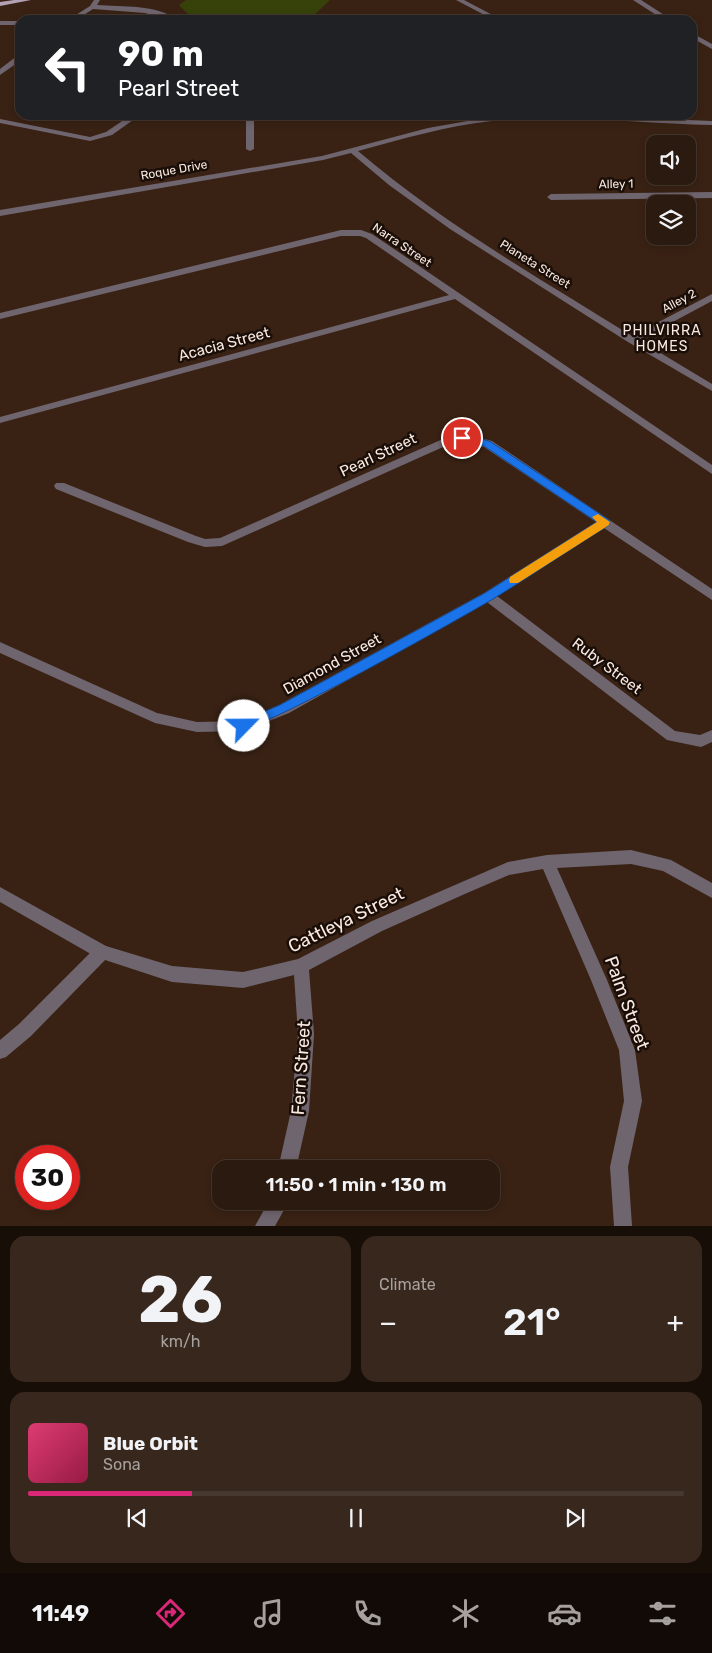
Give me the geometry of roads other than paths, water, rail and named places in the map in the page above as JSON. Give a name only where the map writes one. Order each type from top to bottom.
[{"type":"main road","points":[[0,4],[28,0]]},
{"type":"street","points":[[79,15],[92,7],[97,0]]},
{"type":"street","points":[[459,0],[489,15]]},
{"type":"street","points":[[636,0],[661,15]]},
{"type":"street","points":[[92,7],[140,11],[162,15]]},
{"type":"street","points":[[0,23],[15,23]]},
{"type":"street","points":[[697,38],[712,47]]},
{"type":"street","points":[[0,73],[15,62]]},
{"type":"street","points":[[0,121],[90,139],[108,135],[129,120]]},
{"type":"street","points":[[250,120],[250,149]]},
{"type":"street","name":"Roque Drive","points":[[0,213],[302,162],[352,151],[428,130],[484,120]]},
{"type":"street","name":"Roque Drive","points":[[660,120],[712,123]]},
{"type":"street","name":"Planeta Street","points":[[352,151],[398,189],[443,221],[712,388]]},
{"type":"street","name":"Alley 1","points":[[550,197],[712,195]]},
{"type":"street","name":"Narra Street","points":[[0,316],[350,232],[369,236],[712,470]]},
{"type":"street","name":"Acacia Street","points":[[0,420],[455,296]]},
{"type":"street","name":"Alley 2","points":[[632,340],[712,297]]},
{"type":"street","name":"Pearl Street","points":[[60,486],[192,539],[205,543],[222,542],[442,443],[462,438],[475,439],[488,444],[712,595]]},
{"type":"street","name":"Diamond Street","points":[[0,647],[155,718],[196,727],[244,726],[284,709],[488,596],[605,522]]},
{"type":"street","name":"Ruby Street","points":[[488,596],[672,736],[701,741],[712,736]]},
{"type":"street","name":"Cattleya Street","points":[[0,894],[102,952],[172,974],[242,980],[301,966],[376,926],[462,888],[508,870],[547,862],[631,856],[666,865],[712,891]]},
{"type":"street","name":"Palm Street","points":[[547,862],[627,1050],[633,1101],[619,1167],[623,1226]]},
{"type":"street","points":[[0,1051],[25,1030],[102,952]]},
{"type":"street","name":"Fern Street","points":[[289,1160],[300,1110],[306,1034],[301,966]]},
{"type":"street","points":[[264,1226],[274,1210]]},
{"type":"district","name":"PHILVIRRA HOMES","points":[[662,338]]}]
